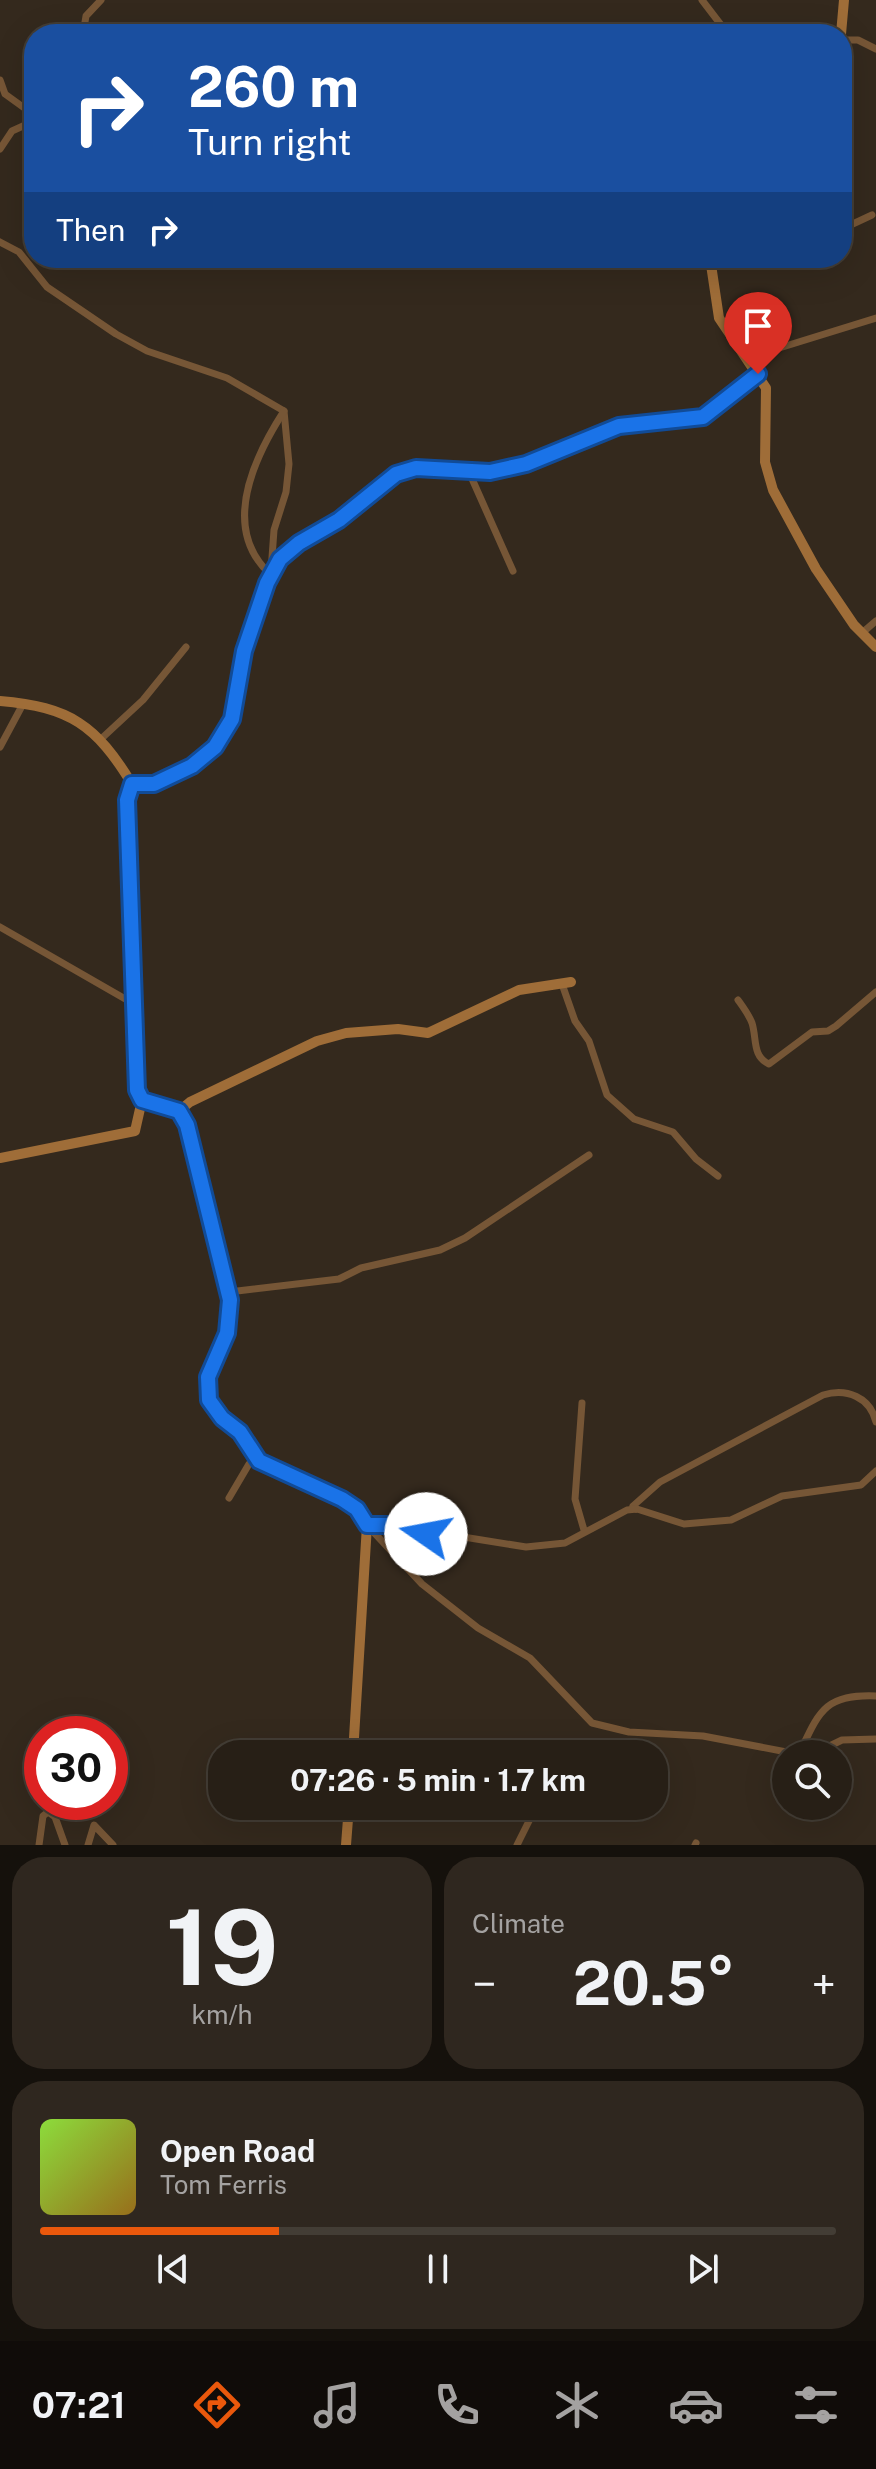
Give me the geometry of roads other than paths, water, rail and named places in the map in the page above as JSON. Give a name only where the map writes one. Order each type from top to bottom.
[{"type":"street","points":[[85,24],[86,16],[101,0]]},
{"type":"street","points":[[702,0],[720,24]]},
{"type":"street","points":[[842,24],[844,0]]},
{"type":"street","points":[[852,40],[876,49]]},
{"type":"street","points":[[0,80],[5,94],[24,110]]},
{"type":"street","points":[[0,149],[12,131],[24,124]]},
{"type":"street","points":[[852,224],[872,215]]},
{"type":"street","points":[[0,242],[24,258]]},
{"type":"street","points":[[32,268],[47,287],[116,334],[147,351],[227,378],[284,411]]},
{"type":"street","points":[[711,268],[719,318],[766,388],[765,462],[773,490],[816,569],[862,633],[876,647]]},
{"type":"street","points":[[132,784],[154,784],[192,766],[215,747],[232,719],[244,651],[271,575],[280,559],[299,543],[339,520],[396,474],[416,468],[490,472],[526,464],[619,426],[703,417],[776,349],[876,318]]},
{"type":"street","points":[[271,575],[274,530],[288,478],[284,411]]},
{"type":"street","points":[[271,575],[260,565],[249,546],[244,500],[267,437],[284,411]]},
{"type":"street","points":[[469,472],[513,571]]},
{"type":"street","points":[[862,633],[876,621]]},
{"type":"street","points":[[101,739],[143,700],[186,647]]},
{"type":"street","points":[[0,701],[45,706],[75,720],[101,739],[132,784]]},
{"type":"street","points":[[0,747],[23,704]]},
{"type":"street","points":[[0,1158],[135,1131],[142,1100],[137,1090],[127,800],[132,784]]},
{"type":"street","points":[[0,927],[134,1004]]},
{"type":"street","points":[[179,1111],[213,1090],[317,1041],[346,1033],[398,1029],[428,1033],[519,990],[567,983],[575,1021],[589,1041],[607,1095],[634,1119],[673,1132],[696,1159],[718,1176]]},
{"type":"street","points":[[738,1000],[751,1021],[760,1059],[769,1064],[812,1032],[828,1031],[836,1026],[876,992]]},
{"type":"street","points":[[142,1100],[179,1111],[187,1125],[229,1292],[227,1333],[208,1377],[209,1400],[222,1418],[240,1432],[259,1461],[357,1509],[367,1525],[422,1584],[478,1628],[530,1658],[592,1723],[629,1732],[703,1736],[772,1749]]},
{"type":"street","points":[[229,1292],[339,1279],[376,1263],[440,1250],[465,1238],[589,1155]]},
{"type":"street","points":[[876,1422],[873,1409],[860,1398],[846,1392],[823,1395],[660,1482],[633,1506],[684,1524],[731,1520],[782,1496],[861,1485],[876,1471]]},
{"type":"street","points":[[582,1403],[575,1499],[584,1530]]},
{"type":"street","points":[[229,1498],[249,1464],[259,1461]]},
{"type":"street","points":[[367,1525],[389,1525],[526,1547],[565,1543],[584,1530],[637,1509]]},
{"type":"street","points":[[354,1740],[367,1525]]},
{"type":"street","points":[[806,1740],[819,1713],[828,1705],[851,1695],[876,1696]]},
{"type":"street","points":[[842,1740],[876,1739]]},
{"type":"street","points":[[39,1845],[43,1816],[48,1812],[55,1817],[65,1845]]},
{"type":"street","points":[[346,1845],[348,1820]]},
{"type":"street","points":[[517,1845],[530,1820]]},
{"type":"street","points":[[88,1845],[94,1825],[113,1845]]}]
